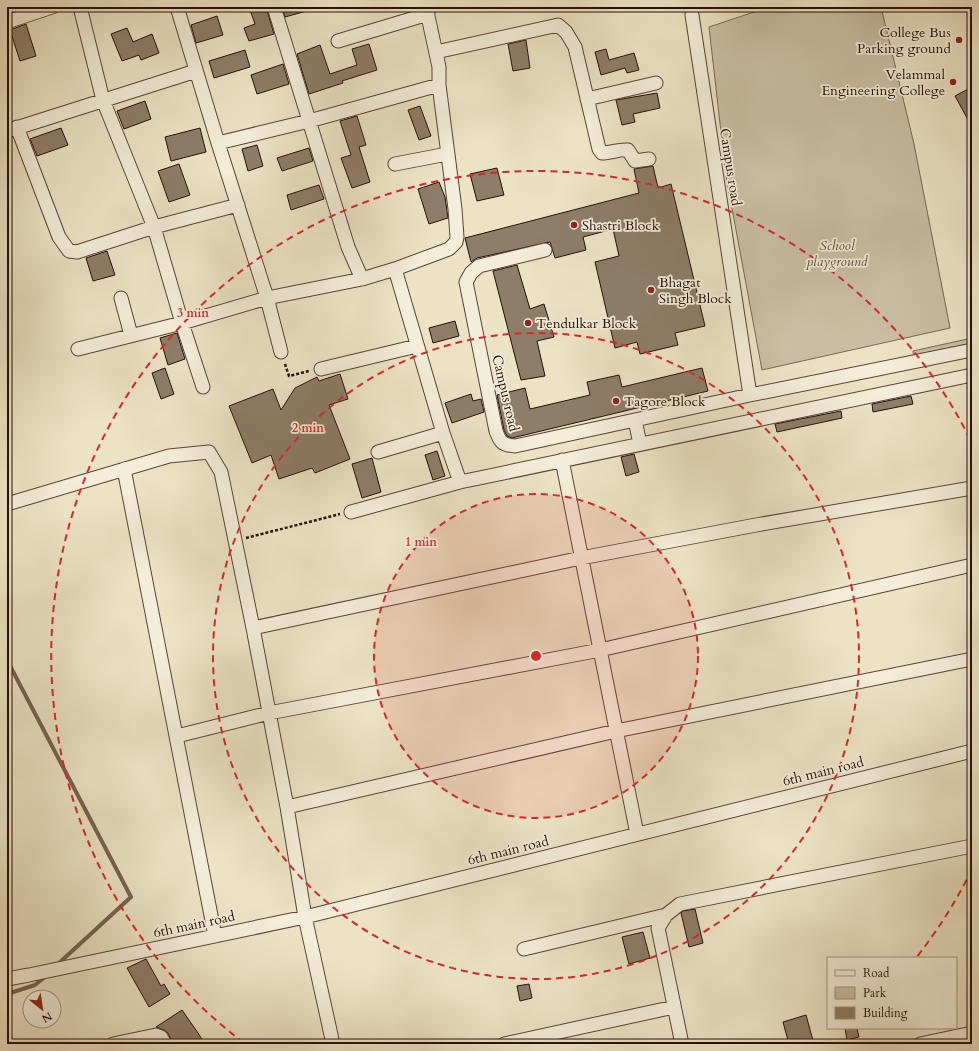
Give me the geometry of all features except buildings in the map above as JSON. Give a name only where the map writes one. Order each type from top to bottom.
[{"type":"street","points":[[7,22],[52,7]]},
{"type":"street","points":[[80,7],[103,100],[154,227],[182,323],[203,387]]},
{"type":"street","points":[[177,7],[267,298],[281,352]]},
{"type":"street","points":[[274,7],[348,247],[362,279]]},
{"type":"street","points":[[78,349],[182,323],[267,298],[362,279],[395,269],[449,249],[456,242],[455,209],[439,84],[439,67],[427,11],[338,41]]},
{"type":"street","name":"Campus road","points":[[692,15],[750,395]]},
{"type":"street","points":[[436,52],[558,25],[566,32],[575,47],[599,149],[602,153],[608,153],[621,149],[628,150],[636,161],[649,159]]},
{"type":"street","points":[[196,71],[12,129],[59,236],[69,250],[77,252],[154,227],[238,206]]},
{"type":"street","points":[[588,99],[656,83]]},
{"type":"street","points":[[218,142],[309,121],[439,84]]},
{"type":"street","points":[[395,164],[447,154]]},
{"type":"street","name":"Campus road","points":[[545,250],[479,266],[471,273],[466,282],[496,431],[500,441],[507,446],[515,446],[750,395],[972,350]]},
{"type":"street","points":[[395,269],[443,433],[460,482]]},
{"type":"street","points":[[121,298],[131,335]]},
{"type":"street","points":[[321,369],[418,346]]},
{"type":"street","points":[[351,512],[460,482],[972,375]]},
{"type":"street","points":[[635,420],[640,444]]},
{"type":"street","points":[[378,452],[443,433]]},
{"type":"street","points":[[7,504],[169,456],[209,452],[221,472],[287,806],[305,917],[333,1044]]},
{"type":"street","points":[[562,460],[637,834]]},
{"type":"street","points":[[124,469],[215,936]]},
{"type":"street","points":[[253,628],[581,558],[756,525],[972,488]]},
{"type":"street","points":[[176,736],[269,713],[600,650],[972,565]]},
{"type":"street","points":[[287,806],[616,731],[972,659]]},
{"type":"street","name":"6th main road","points":[[7,978],[29,976],[305,917],[972,751]]},
{"type":"street","points":[[524,949],[666,914],[680,904],[972,846]]},
{"type":"street","points":[[666,914],[658,928],[682,1044]]},
{"type":"street","points":[[504,1044],[674,1007]]},
{"type":"street","points":[[920,1044],[972,1033]]},
{"type":"street","points":[[112,1044],[156,1035],[161,1037],[165,1044]]},
{"type":"path","points":[[289,376],[321,369]]},
{"type":"path","points":[[235,540],[351,512]]},
{"type":"green space","name":"School playground","points":[[769,7],[881,7],[914,144],[950,328],[762,370],[726,176],[709,27]]},
{"type":"green space","points":[[972,338],[972,349],[914,362],[913,351]]},
{"type":"waterway","points":[[7,660],[131,897],[58,964]]},
{"type":"waterway","points":[[7,994],[35,985],[46,976]]},
{"type":"place","name":"College Bus Parking ground","points":[[959,40]]},
{"type":"place","name":"Velammal Engineering College","points":[[953,82]]},
{"type":"place","name":"Shastri Block","points":[[574,225]]},
{"type":"place","name":"Bhagat Singh Block","points":[[651,290]]},
{"type":"place","name":"Tendulkar Block","points":[[528,323]]},
{"type":"place","name":"Tagore Block","points":[[616,401]]}]
